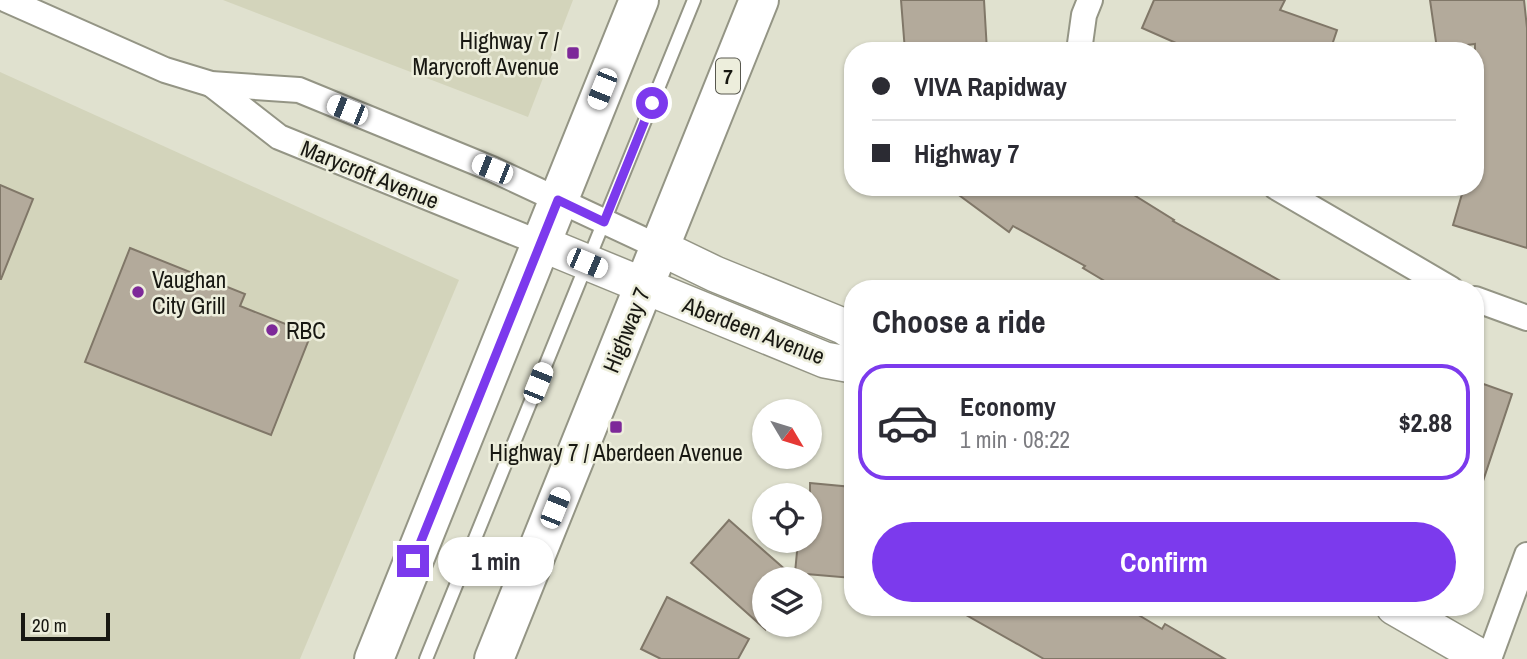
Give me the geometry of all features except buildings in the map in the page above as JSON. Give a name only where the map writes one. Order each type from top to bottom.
[{"type":"main road","points":[[374,659],[639,0]]},
{"type":"main road","name":"Highway 7","points":[[494,659],[758,0]]},
{"type":"street","name":"Marycroft Avenue","points":[[7,0],[165,70],[211,84],[299,90],[492,169],[659,247]]},
{"type":"street","points":[[1080,42],[1084,15],[1090,0]]},
{"type":"street","name":"Marycroft Avenue","points":[[211,84],[279,137],[540,243]]},
{"type":"street","points":[[1291,196],[1436,280]]},
{"type":"street","name":"Aberdeen Avenue","points":[[540,243],[825,360],[844,364]]},
{"type":"street","name":"Aberdeen Avenue","points":[[659,247],[715,274],[844,327]]},
{"type":"street","points":[[1484,302],[1527,318]]},
{"type":"street","points":[[1489,659],[1527,555]]},
{"type":"street","points":[[1410,616],[1484,659]]},
{"type":"lane","points":[[426,659],[694,0]]},
{"type":"shaded area","points":[[223,0],[573,0],[528,117]]},
{"type":"shaded area","points":[[0,72],[459,280],[300,659],[0,659]]},
{"type":"place","name":"Highway 7 / Marycroft Avenue","points":[[573,53]]},
{"type":"place","name":"Vaughan City Grill","points":[[138,292]]},
{"type":"place","name":"RBC","points":[[272,330]]},
{"type":"place","name":"Highway 7 / Aberdeen Avenue","points":[[616,427]]},
{"type":"route","points":[[413,561],[558,200],[604,222],[652,103]]}]
